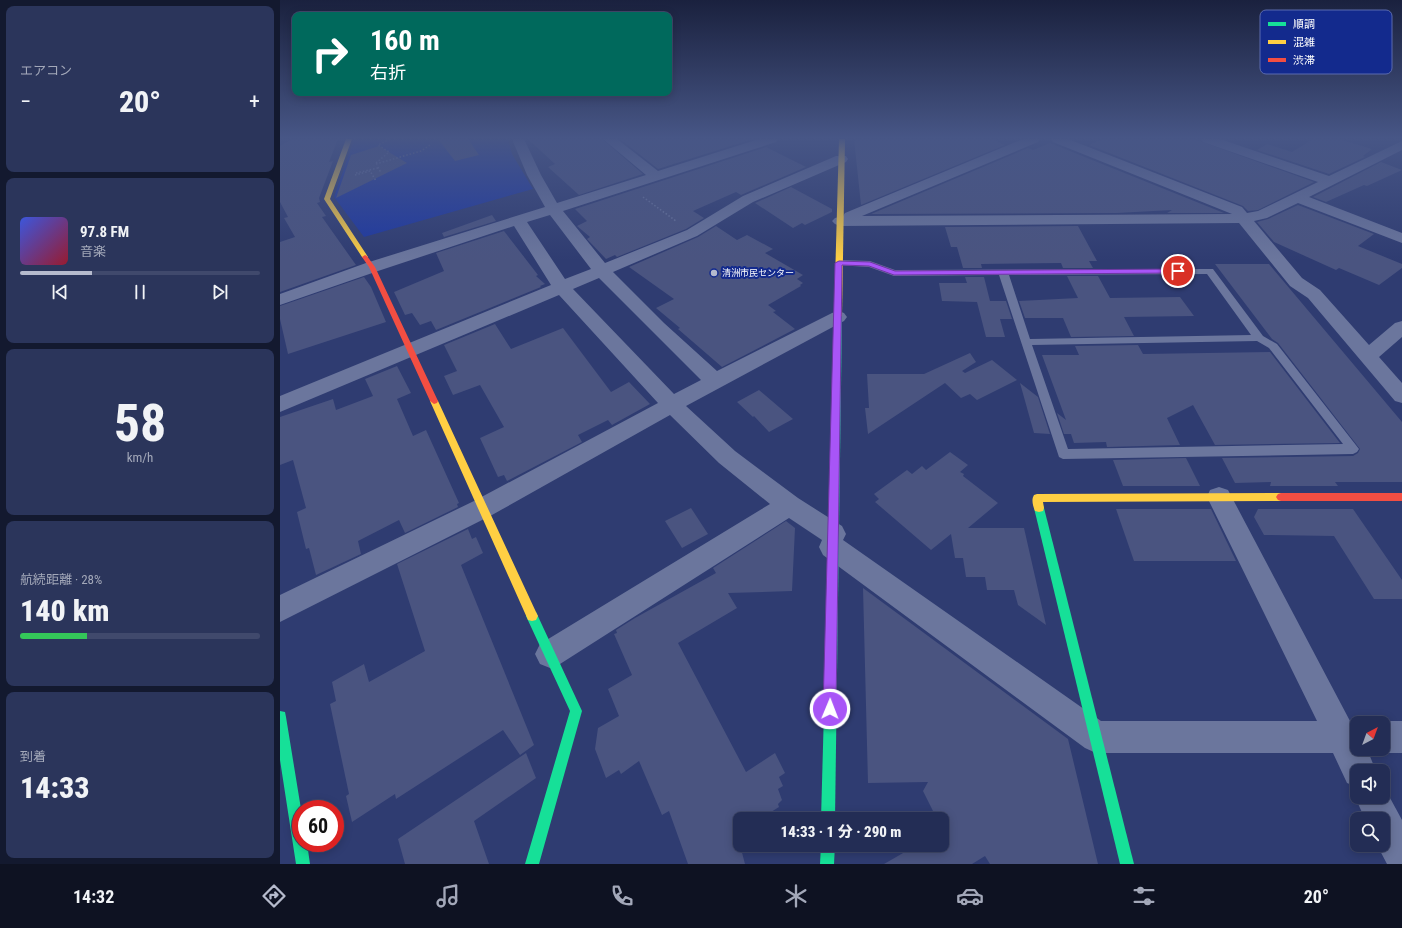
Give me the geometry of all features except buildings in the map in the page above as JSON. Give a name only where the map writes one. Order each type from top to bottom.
[{"type":"street","points":[[334,179],[326,199],[372,267],[576,710],[532,864]]},
{"type":"street","points":[[536,179],[552,209],[571,234],[637,307],[715,381]]},
{"type":"street","points":[[280,300],[372,267],[645,179]]},
{"type":"street","points":[[280,404],[692,233],[748,199],[794,179]]},
{"type":"street","points":[[828,812],[832,540],[841,179]]},
{"type":"street","points":[[840,221],[939,179]]},
{"type":"street","points":[[1159,179],[1237,210],[1296,282],[1314,294],[1402,396]]},
{"type":"street","points":[[1325,179],[1330,181]]},
{"type":"street","points":[[840,221],[1244,218],[1262,215],[1333,179]]},
{"type":"street","points":[[1298,198],[1402,238]]},
{"type":"street","points":[[518,220],[562,288],[672,405],[727,457],[832,540],[1096,736],[1350,737],[1219,497]]},
{"type":"street","points":[[280,609],[483,508],[715,381],[838,317]]},
{"type":"street","points":[[1368,356],[1402,327]]},
{"type":"street","points":[[1128,864],[1037,498],[1402,496]]},
{"type":"street","points":[[550,654],[789,505]]},
{"type":"street","points":[[280,717],[303,864]]},
{"type":"street","points":[[1390,737],[1402,738]]},
{"type":"street","points":[[1376,804],[1402,857]]},
{"type":"street","points":[[827,864],[828,852]]},
{"type":"lane","points":[[839,263],[870,264],[894,273],[1003,272],[1210,271],[1259,338],[1273,346],[1353,450],[1063,454],[1003,272]]},
{"type":"lane","points":[[1026,342],[1259,338]]},
{"type":"path","points":[[627,185],[692,233]]},
{"type":"shaded area","points":[[340,179],[527,179],[533,189],[364,237],[334,197]]},
{"type":"traffic: fast","points":[[828,812],[838,316]]},
{"type":"traffic: fast","points":[[1039,508],[1127,864]]},
{"type":"traffic: fast","points":[[532,616],[576,711],[532,864]]},
{"type":"traffic: fast","points":[[280,717],[303,864]]},
{"type":"traffic: fast","points":[[827,864],[828,852]]},
{"type":"traffic: slow","points":[[334,179],[327,199],[365,257]]},
{"type":"traffic: slow","points":[[838,316],[841,179]]},
{"type":"traffic: slow","points":[[434,401],[532,616]]},
{"type":"traffic: slow","points":[[1039,508],[1037,498],[1281,497]]},
{"type":"traffic: jam","points":[[365,257],[372,267],[434,401]]},
{"type":"traffic: jam","points":[[1281,497],[1402,497]]},
{"type":"place","name":"清洲市民センター","points":[[714,273]]},
{"type":"route","points":[[830,709],[832,547],[839,263],[870,264],[894,273],[1178,271]]}]
